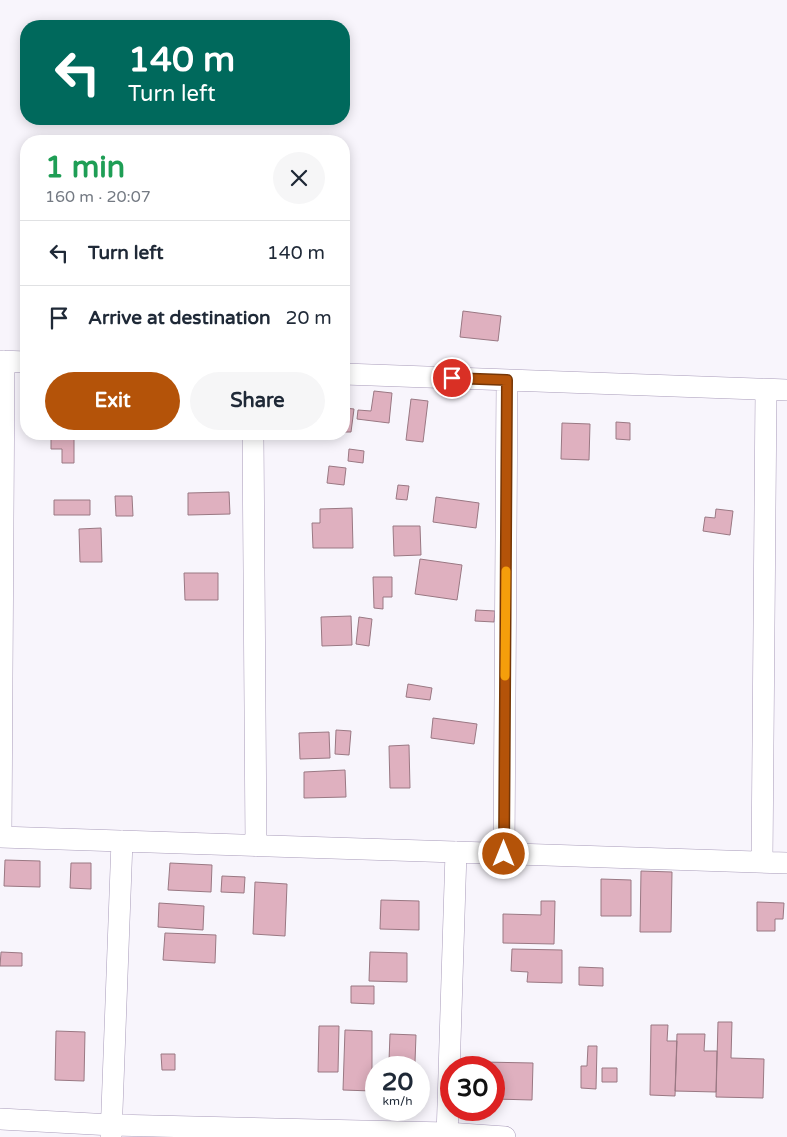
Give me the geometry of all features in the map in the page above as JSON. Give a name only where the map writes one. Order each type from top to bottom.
[{"type":"street","points":[[20,362],[2,361],[1,837],[787,863]]},
{"type":"street","points":[[350,374],[787,390]]},
{"type":"street","points":[[504,854],[507,380]]},
{"type":"street","points":[[762,862],[766,390]]},
{"type":"street","points":[[253,440],[256,846]]},
{"type":"street","points":[[111,1131],[122,841]]},
{"type":"street","points":[[447,1135],[456,852]]},
{"type":"street","points":[[0,1119],[111,1131],[505,1137]]},
{"type":"building","points":[[463,311],[501,316],[498,341],[460,337]]},
{"type":"building","points":[[374,391],[392,393],[389,423],[357,419],[358,410],[371,411]]},
{"type":"building","points":[[411,399],[428,401],[423,442],[406,440]]},
{"type":"building","points":[[350,409],[354,409],[350,432]]},
{"type":"building","points":[[616,422],[630,423],[630,440],[616,439]]},
{"type":"building","points":[[562,423],[590,424],[589,460],[561,459]]},
{"type":"building","points":[[51,440],[74,440],[74,463],[62,463],[62,449],[51,449]]},
{"type":"building","points":[[349,449],[364,451],[363,463],[348,461]]},
{"type":"building","points":[[329,466],[346,468],[344,485],[327,483]]},
{"type":"building","points":[[398,485],[409,486],[407,500],[396,499]]},
{"type":"building","points":[[229,492],[230,514],[188,515],[188,493]]},
{"type":"building","points":[[115,496],[132,496],[133,516],[116,516]]},
{"type":"building","points":[[436,497],[479,503],[476,528],[433,522]]},
{"type":"building","points":[[54,500],[90,500],[90,515],[54,515]]},
{"type":"building","points":[[352,508],[353,548],[313,548],[312,523],[320,523],[320,509]]},
{"type":"building","points":[[716,509],[733,511],[730,535],[703,531],[705,517],[715,518]]},
{"type":"building","points":[[393,526],[420,526],[421,555],[394,556]]},
{"type":"building","points":[[101,528],[102,562],[80,562],[79,529]]},
{"type":"building","points":[[420,559],[462,565],[457,600],[415,594]]},
{"type":"building","points":[[184,573],[218,573],[218,600],[185,600]]},
{"type":"building","points":[[373,577],[392,577],[392,597],[383,597],[383,609],[374,608]]},
{"type":"building","points":[[476,610],[495,611],[494,622],[475,621]]},
{"type":"building","points":[[351,616],[352,645],[322,646],[321,617]]},
{"type":"building","points":[[359,617],[372,619],[369,646],[356,644]]},
{"type":"building","points":[[408,684],[432,688],[430,700],[406,697]]},
{"type":"building","points":[[433,718],[477,724],[474,744],[431,738]]},
{"type":"building","points":[[336,730],[351,731],[349,755],[335,754]]},
{"type":"building","points":[[329,732],[330,758],[300,759],[299,733]]},
{"type":"building","points":[[409,745],[410,788],[390,788],[389,746]]},
{"type":"building","points":[[345,770],[346,797],[304,798],[304,772]]},
{"type":"building","points":[[5,860],[40,861],[40,887],[4,886]]},
{"type":"building","points":[[71,863],[91,863],[91,889],[70,888]]},
{"type":"building","points":[[170,863],[212,865],[211,892],[168,890]]},
{"type":"building","points":[[641,871],[672,872],[671,932],[640,932]]},
{"type":"building","points":[[222,876],[245,877],[244,893],[221,892]]},
{"type":"building","points":[[601,879],[631,880],[631,916],[601,916]]},
{"type":"building","points":[[255,882],[287,884],[285,936],[253,934]]},
{"type":"building","points":[[381,900],[419,901],[419,930],[380,929]]},
{"type":"building","points":[[541,901],[555,901],[554,944],[503,943],[503,914],[541,915]]},
{"type":"building","points":[[757,902],[784,903],[783,919],[775,919],[775,931],[757,931]]},
{"type":"building","points":[[159,903],[204,906],[203,930],[158,927]]},
{"type":"building","points":[[165,933],[216,935],[215,963],[163,960]]},
{"type":"building","points":[[512,949],[562,950],[562,983],[527,982],[528,972],[511,971]]},
{"type":"building","points":[[1,952],[22,953],[22,966],[0,966]]},
{"type":"building","points":[[370,952],[407,953],[407,982],[369,981]]},
{"type":"building","points":[[579,967],[603,968],[603,986],[579,985]]},
{"type":"building","points":[[351,986],[374,986],[374,1004],[351,1003]]},
{"type":"building","points":[[718,1022],[732,1022],[731,1058],[764,1059],[763,1098],[716,1097]]},
{"type":"building","points":[[651,1025],[668,1025],[667,1041],[677,1041],[675,1096],[650,1095]]},
{"type":"building","points":[[319,1026],[339,1026],[338,1072],[318,1072]]},
{"type":"building","points":[[345,1030],[372,1031],[372,1056],[365,1056],[365,1091],[343,1090]]},
{"type":"building","points":[[56,1031],[85,1032],[84,1081],[55,1080]]},
{"type":"building","points":[[390,1034],[416,1035],[415,1056],[389,1056]]},
{"type":"building","points":[[677,1034],[705,1034],[704,1051],[717,1051],[716,1092],[675,1091]]},
{"type":"building","points":[[588,1046],[597,1046],[596,1089],[581,1088],[581,1066],[587,1066]]},
{"type":"building","points":[[161,1054],[175,1054],[175,1070],[162,1070]]},
{"type":"building","points":[[505,1062],[533,1063],[532,1100],[505,1099]]},
{"type":"building","points":[[602,1068],[617,1068],[617,1082],[602,1082]]},
{"type":"slow traffic","points":[[505,676],[506,571]]},
{"type":"route","points":[[452,378],[507,380],[504,854]]}]
